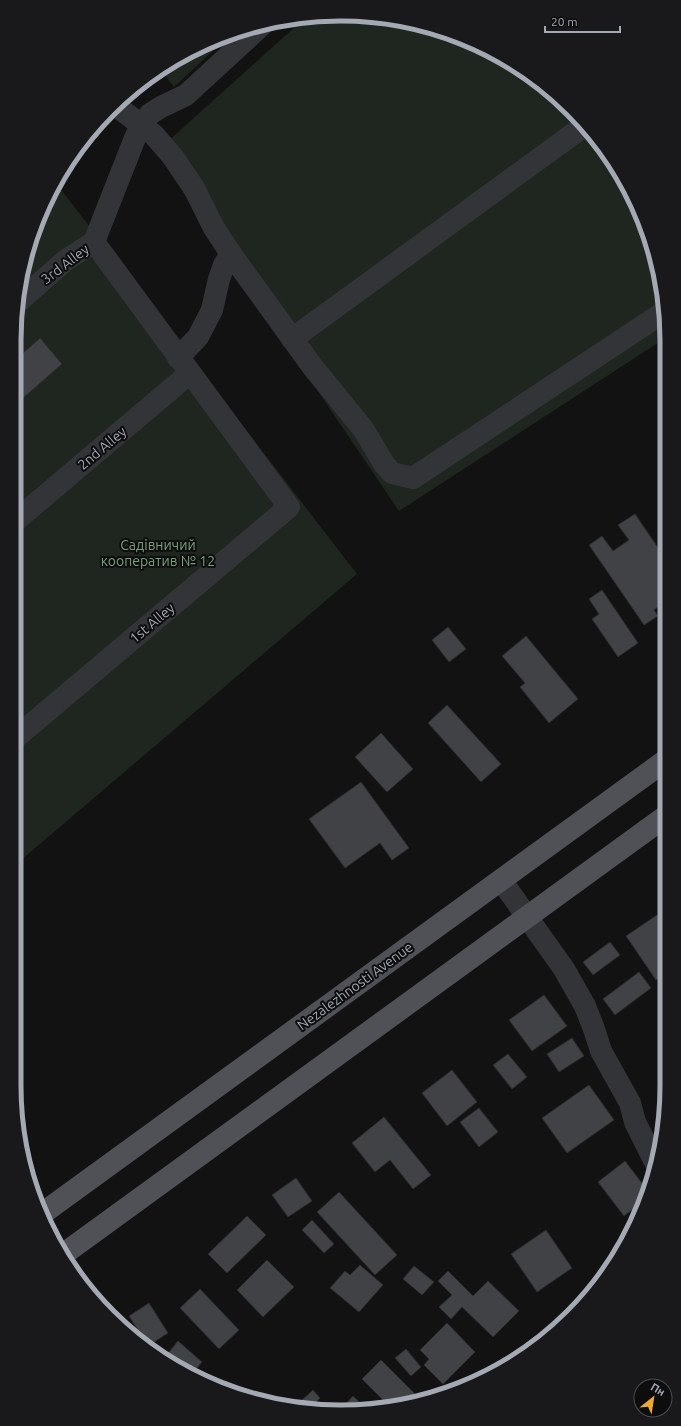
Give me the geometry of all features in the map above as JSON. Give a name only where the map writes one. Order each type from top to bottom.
[{"type":"main road","name":"Nezalezhnosti Avenue","points":[[47,1211],[660,764]]},
{"type":"main road","points":[[68,1251],[660,820]]},
{"type":"street","points":[[184,366],[94,242],[141,125],[150,114],[160,107],[186,95],[253,34]]},
{"type":"street","points":[[121,109],[154,135],[182,169],[198,194],[214,228],[231,254],[312,366],[364,430],[384,464],[392,473],[413,478],[659,316]]},
{"type":"street","points":[[292,339],[580,129]]},
{"type":"street","name":"3rd Alley","points":[[24,296],[66,260],[94,242]]},
{"type":"street","name":"2nd Alley","points":[[21,516],[184,366],[212,310],[219,279],[224,265],[231,254]]},
{"type":"street","name":"1st Alley","points":[[21,733],[289,507],[184,366]]},
{"type":"street","points":[[501,880],[528,916],[564,969],[585,1006],[601,1051],[630,1103],[636,1122],[652,1156]]},
{"type":"green space","points":[[340,21],[382,24],[423,32],[463,45],[518,75],[551,100],[581,130],[606,163],[627,199],[643,238],[654,278],[660,342],[399,511],[156,152],[298,24]]},
{"type":"green space","points":[[220,44],[174,87],[164,74],[199,54]]},
{"type":"green space","name":"Садівничий кооператив № 12","points":[[60,188],[357,574],[21,860],[22,320],[27,278],[32,258],[45,218]]},
{"type":"building","points":[[40,338],[62,364],[21,400],[21,355]]},
{"type":"building","points":[[635,514],[660,551],[660,605],[654,610],[658,616],[644,625],[589,545],[602,536],[613,551],[629,540],[618,525]]},
{"type":"building","points":[[602,590],[638,643],[618,657],[592,619],[599,614],[589,599]]},
{"type":"building","points":[[448,627],[466,649],[449,662],[432,640]]},
{"type":"building","points":[[526,636],[578,699],[549,723],[520,687],[525,683],[502,656]]},
{"type":"building","points":[[447,705],[501,764],[481,782],[428,723]]},
{"type":"building","points":[[381,733],[413,769],[387,792],[355,757]]},
{"type":"building","points":[[361,782],[409,848],[392,860],[380,843],[345,868],[309,819]]},
{"type":"building","points":[[660,913],[660,977],[656,980],[626,936]]},
{"type":"building","points":[[610,942],[620,955],[593,975],[583,962]]},
{"type":"building","points":[[639,972],[651,988],[615,1015],[603,999]]},
{"type":"building","points":[[544,995],[567,1026],[532,1051],[509,1020]]},
{"type":"building","points":[[572,1038],[584,1056],[559,1072],[547,1054]]},
{"type":"building","points":[[508,1054],[527,1077],[512,1089],[493,1065]]},
{"type":"building","points":[[452,1070],[477,1102],[447,1126],[422,1093]]},
{"type":"building","points":[[589,1085],[614,1120],[567,1153],[542,1118]]},
{"type":"building","points":[[479,1108],[498,1132],[479,1147],[460,1122]]},
{"type":"building","points":[[384,1117],[431,1175],[413,1189],[390,1160],[375,1172],[352,1143]]},
{"type":"building","points":[[625,1161],[644,1185],[637,1206],[624,1216],[598,1182]]},
{"type":"building","points":[[296,1178],[312,1201],[288,1217],[272,1195]]},
{"type":"building","points":[[339,1192],[397,1255],[375,1275],[317,1212]]},
{"type":"building","points":[[247,1216],[266,1235],[227,1273],[208,1254]]},
{"type":"building","points":[[312,1220],[334,1244],[324,1253],[302,1230]]},
{"type":"building","points":[[546,1230],[572,1268],[537,1292],[511,1254]]},
{"type":"building","points":[[267,1260],[294,1287],[263,1317],[237,1290]]},
{"type":"building","points":[[360,1265],[383,1285],[359,1312],[330,1288],[345,1271],[350,1275]]},
{"type":"building","points":[[414,1266],[434,1282],[422,1295],[403,1279]]},
{"type":"building","points":[[448,1271],[473,1296],[488,1281],[519,1311],[493,1337],[462,1307],[451,1319],[439,1307],[452,1295],[438,1281]]},
{"type":"building","points":[[200,1289],[239,1330],[219,1349],[180,1308]]},
{"type":"building","points":[[149,1303],[168,1333],[152,1343],[141,1335],[129,1316]]},
{"type":"building","points":[[447,1323],[475,1352],[443,1384],[424,1365],[429,1359],[420,1350]]},
{"type":"building","points":[[178,1341],[202,1362],[195,1370],[168,1354]]},
{"type":"building","points":[[406,1349],[421,1367],[411,1376],[395,1358]]},
{"type":"building","points":[[381,1360],[417,1396],[381,1402],[383,1400],[362,1379]]},
{"type":"building","points":[[313,1390],[320,1398],[315,1404],[301,1401]]},
{"type":"building","points":[[353,1396],[362,1404],[361,1404],[345,1405]]}]
